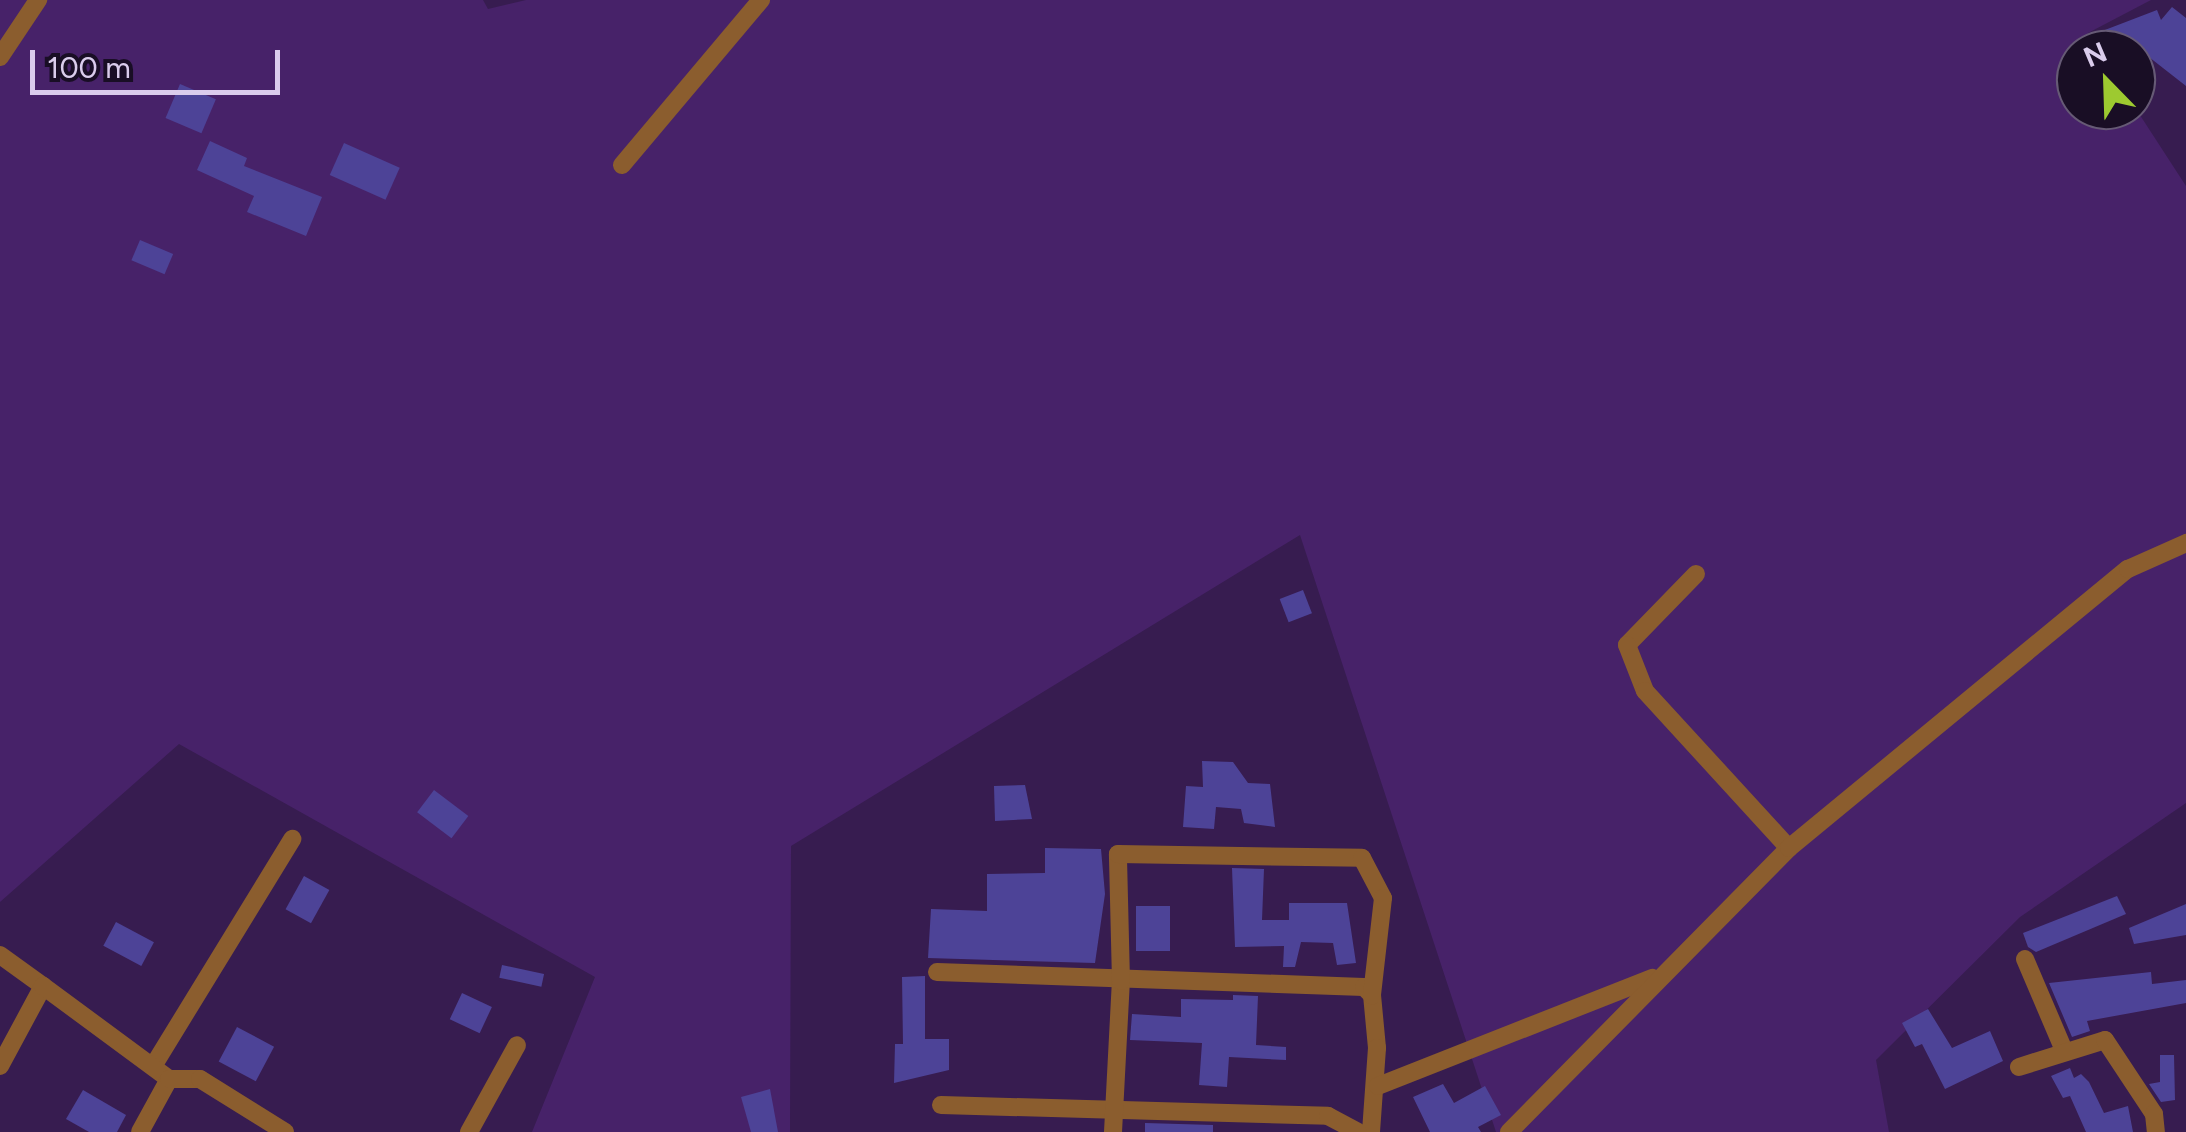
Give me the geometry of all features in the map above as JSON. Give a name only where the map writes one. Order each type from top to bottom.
[{"type":"street","points":[[0,57],[38,0]]},
{"type":"street","points":[[622,165],[761,0]]},
{"type":"street","points":[[1509,1132],[1788,848],[2128,569],[2186,543]]},
{"type":"street","points":[[1696,574],[1627,645],[1645,691],[1788,848]]},
{"type":"street","points":[[155,1063],[292,839]]},
{"type":"street","points":[[1113,1132],[1121,981],[1118,854],[1278,853],[1362,858],[1383,898],[1372,995],[1378,1086],[1372,1132]]},
{"type":"street","points":[[0,955],[155,1063],[169,1079],[200,1080],[285,1132]]},
{"type":"street","points":[[2026,959],[2063,1048]]},
{"type":"street","points":[[938,972],[1364,987],[1372,995]]},
{"type":"street","points":[[1378,1086],[1661,974]]},
{"type":"street","points":[[0,1066],[43,986]]},
{"type":"street","points":[[2018,1066],[2063,1048],[2105,1040],[2154,1114],[2156,1132]]},
{"type":"street","points":[[470,1132],[517,1045]]},
{"type":"street","points":[[140,1132],[169,1079]]},
{"type":"street","points":[[941,1105],[1328,1116],[1358,1132]]},
{"type":"shaded area","points":[[0,0],[483,0],[488,9],[526,0],[2151,0],[2094,30],[2056,30],[2056,130],[2150,130],[2186,186],[2186,803],[2020,917],[1876,1060],[1889,1132],[1496,1132],[1300,535],[791,846],[790,1132],[532,1132],[595,977],[179,744],[0,902]]},
{"type":"building","points":[[2172,7],[2186,18],[2186,86],[2156,63],[2156,30],[2105,30],[2157,10],[2161,20]]},
{"type":"building","points":[[180,84],[216,99],[201,133],[166,118]]},
{"type":"building","points":[[210,141],[247,158],[244,166],[322,197],[306,236],[247,212],[254,196],[197,170]]},
{"type":"building","points":[[344,143],[400,168],[385,200],[330,175]]},
{"type":"building","points":[[140,240],[173,254],[165,274],[131,260]]},
{"type":"building","points":[[1303,590],[1312,613],[1289,622],[1280,599]]},
{"type":"building","points":[[1202,761],[1233,762],[1248,783],[1270,784],[1275,827],[1244,823],[1241,809],[1216,807],[1214,829],[1183,827],[1186,786],[1203,787]]},
{"type":"building","points":[[1025,785],[1032,819],[995,821],[994,786]]},
{"type":"building","points":[[434,790],[468,816],[451,838],[417,812]]},
{"type":"building","points":[[1045,848],[1101,849],[1105,894],[1095,963],[928,958],[931,909],[987,911],[987,874],[1045,873]]},
{"type":"building","points":[[1232,868],[1264,869],[1262,920],[1289,920],[1289,903],[1347,903],[1356,963],[1337,965],[1333,943],[1301,942],[1295,967],[1283,967],[1284,946],[1235,947]]},
{"type":"building","points":[[304,876],[329,890],[311,923],[286,909]]},
{"type":"building","points":[[2117,896],[2126,914],[2036,952],[2028,947],[2023,933]]},
{"type":"building","points":[[2186,904],[2186,935],[2134,944],[2129,928]]},
{"type":"building","points":[[1136,906],[1170,906],[1170,951],[1136,951]]},
{"type":"building","points":[[116,922],[154,942],[141,966],[103,946]]},
{"type":"building","points":[[502,965],[544,974],[541,987],[499,978]]},
{"type":"building","points":[[2151,972],[2152,984],[2186,980],[2186,1003],[2087,1021],[2090,1031],[2072,1037],[2049,983]]},
{"type":"building","points":[[925,976],[925,1039],[949,1039],[949,1070],[894,1083],[895,1044],[903,1044],[902,977]]},
{"type":"building","points":[[462,993],[492,1007],[480,1033],[450,1019]]},
{"type":"building","points":[[1233,995],[1258,996],[1256,1045],[1286,1047],[1286,1060],[1229,1057],[1227,1087],[1199,1085],[1202,1043],[1130,1040],[1132,1014],[1181,1017],[1181,999],[1233,1000]]},
{"type":"building","points":[[1928,1009],[1952,1048],[1990,1031],[2003,1061],[1945,1089],[1922,1044],[1915,1047],[1902,1023]]},
{"type":"building","points":[[237,1027],[274,1047],[256,1081],[219,1061]]},
{"type":"building","points":[[2160,1055],[2174,1055],[2175,1100],[2161,1102],[2149,1084],[2160,1082]]},
{"type":"building","points":[[2070,1068],[2074,1078],[2081,1074],[2089,1082],[2104,1113],[2128,1106],[2133,1132],[2086,1132],[2070,1096],[2063,1098],[2051,1076]]},
{"type":"building","points":[[1443,1084],[1454,1103],[1485,1086],[1501,1115],[1478,1127],[1481,1132],[1430,1132],[1413,1097]]},
{"type":"building","points":[[770,1089],[778,1132],[751,1132],[741,1097]]},
{"type":"building","points":[[83,1090],[126,1115],[117,1132],[89,1132],[66,1119]]},
{"type":"building","points":[[1145,1123],[1213,1125],[1213,1132],[1145,1132]]}]
